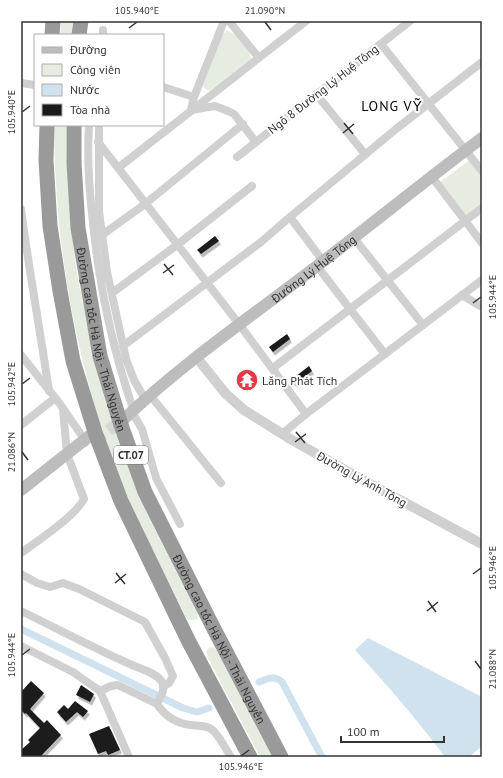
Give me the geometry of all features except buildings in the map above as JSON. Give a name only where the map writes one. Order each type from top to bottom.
[{"type":"highway","points":[[52,34],[54,21]]},
{"type":"highway","points":[[79,34],[81,21]]},
{"type":"highway","name":"CT.07","points":[[47,126],[46,160],[50,226],[60,291],[73,361],[96,435],[121,502],[188,640],[250,757]]},
{"type":"highway","name":"Đường cao tốc Hà Nội - Thái Nguyên","points":[[74,126],[74,163],[79,236],[100,356],[121,425],[145,492],[281,757]]},
{"type":"main road","name":"Đường Lý Huệ Tông","points":[[127,412],[239,324],[354,238],[482,138]]},
{"type":"main road","points":[[21,490],[67,454],[89,440]]},
{"type":"street","points":[[191,110],[194,97],[224,21]]},
{"type":"street","points":[[228,21],[258,58]]},
{"type":"street","points":[[118,168],[191,110],[215,93],[258,58],[296,24],[306,21]]},
{"type":"street","name":"Ngõ 8 Đường Lý Huệ Tông","points":[[237,157],[410,21]]},
{"type":"street","points":[[381,44],[482,171]]},
{"type":"street","points":[[123,346],[260,242],[365,154],[482,62]]},
{"type":"street","points":[[201,80],[203,90],[215,93]]},
{"type":"street","points":[[21,83],[34,85]]},
{"type":"street","points":[[164,87],[194,97]]},
{"type":"street","points":[[316,94],[365,154]]},
{"type":"street","points":[[191,110],[215,106],[234,114],[256,142]]},
{"type":"street","points":[[102,235],[145,204],[243,124]]},
{"type":"street","points":[[89,126],[88,146],[90,198],[99,275],[111,337],[122,377],[127,412],[142,429],[156,478],[180,524]]},
{"type":"street","points":[[99,126],[99,211],[107,272],[123,346],[134,380],[221,483]]},
{"type":"street","points":[[98,142],[273,368],[306,414]]},
{"type":"street","points":[[432,176],[482,242]]},
{"type":"street","points":[[112,293],[177,245],[252,186]]},
{"type":"street","points":[[273,368],[482,208]]},
{"type":"street","points":[[21,209],[25,263],[39,323],[52,395]]},
{"type":"street","points":[[290,217],[350,309],[385,354]]},
{"type":"street","points":[[354,238],[423,325]]},
{"type":"street","points":[[282,434],[306,414],[482,280]]},
{"type":"street","points":[[462,295],[482,307]]},
{"type":"street","points":[[21,356],[80,433],[89,440]]},
{"type":"street","name":"Đường Lý Anh Tông","points":[[197,358],[236,404],[282,434],[372,485],[482,544]]},
{"type":"street","points":[[21,425],[52,395]]},
{"type":"street","points":[[21,554],[80,506],[84,499],[67,454],[63,410]]},
{"type":"street","points":[[21,574],[50,587],[63,583],[79,589],[145,622],[173,676],[157,703]]},
{"type":"street","points":[[21,611],[124,662],[157,676],[161,681],[163,691]]},
{"type":"street","points":[[21,646],[73,672],[100,691],[129,757]]},
{"type":"street","points":[[100,691],[111,686],[118,685],[157,703],[165,715],[174,720],[189,725],[206,726],[212,729],[231,757]]},
{"type":"green space","points":[[61,21],[73,21],[72,34],[60,34]]},
{"type":"green space","points":[[227,31],[234,34],[242,42],[249,51],[251,59],[209,91],[203,87],[204,83],[222,35]]},
{"type":"green space","points":[[54,126],[66,126],[70,216],[77,274],[93,355],[197,610],[198,618],[194,620],[189,620],[186,617],[141,528],[128,498],[95,408],[73,315],[65,268],[55,173]]},
{"type":"green space","points":[[471,159],[482,174],[482,205],[467,217],[440,182]]},
{"type":"green space","points":[[210,647],[216,649],[274,757],[260,757],[208,658],[206,651]]},
{"type":"water","points":[[368,638],[482,697],[482,746],[469,757],[445,757],[401,702],[355,650]]},
{"type":"waterway","points":[[21,629],[183,708],[197,712],[209,708]]},
{"type":"waterway","points":[[259,682],[274,678],[282,682],[322,757]]},
{"type":"tunnel","points":[[94,441],[124,419]]},
{"type":"place","name":"Lăng Phát Tích","points":[[247,380]]},
{"type":"district","name":"LONG VỸ","points":[[392,106]]}]
